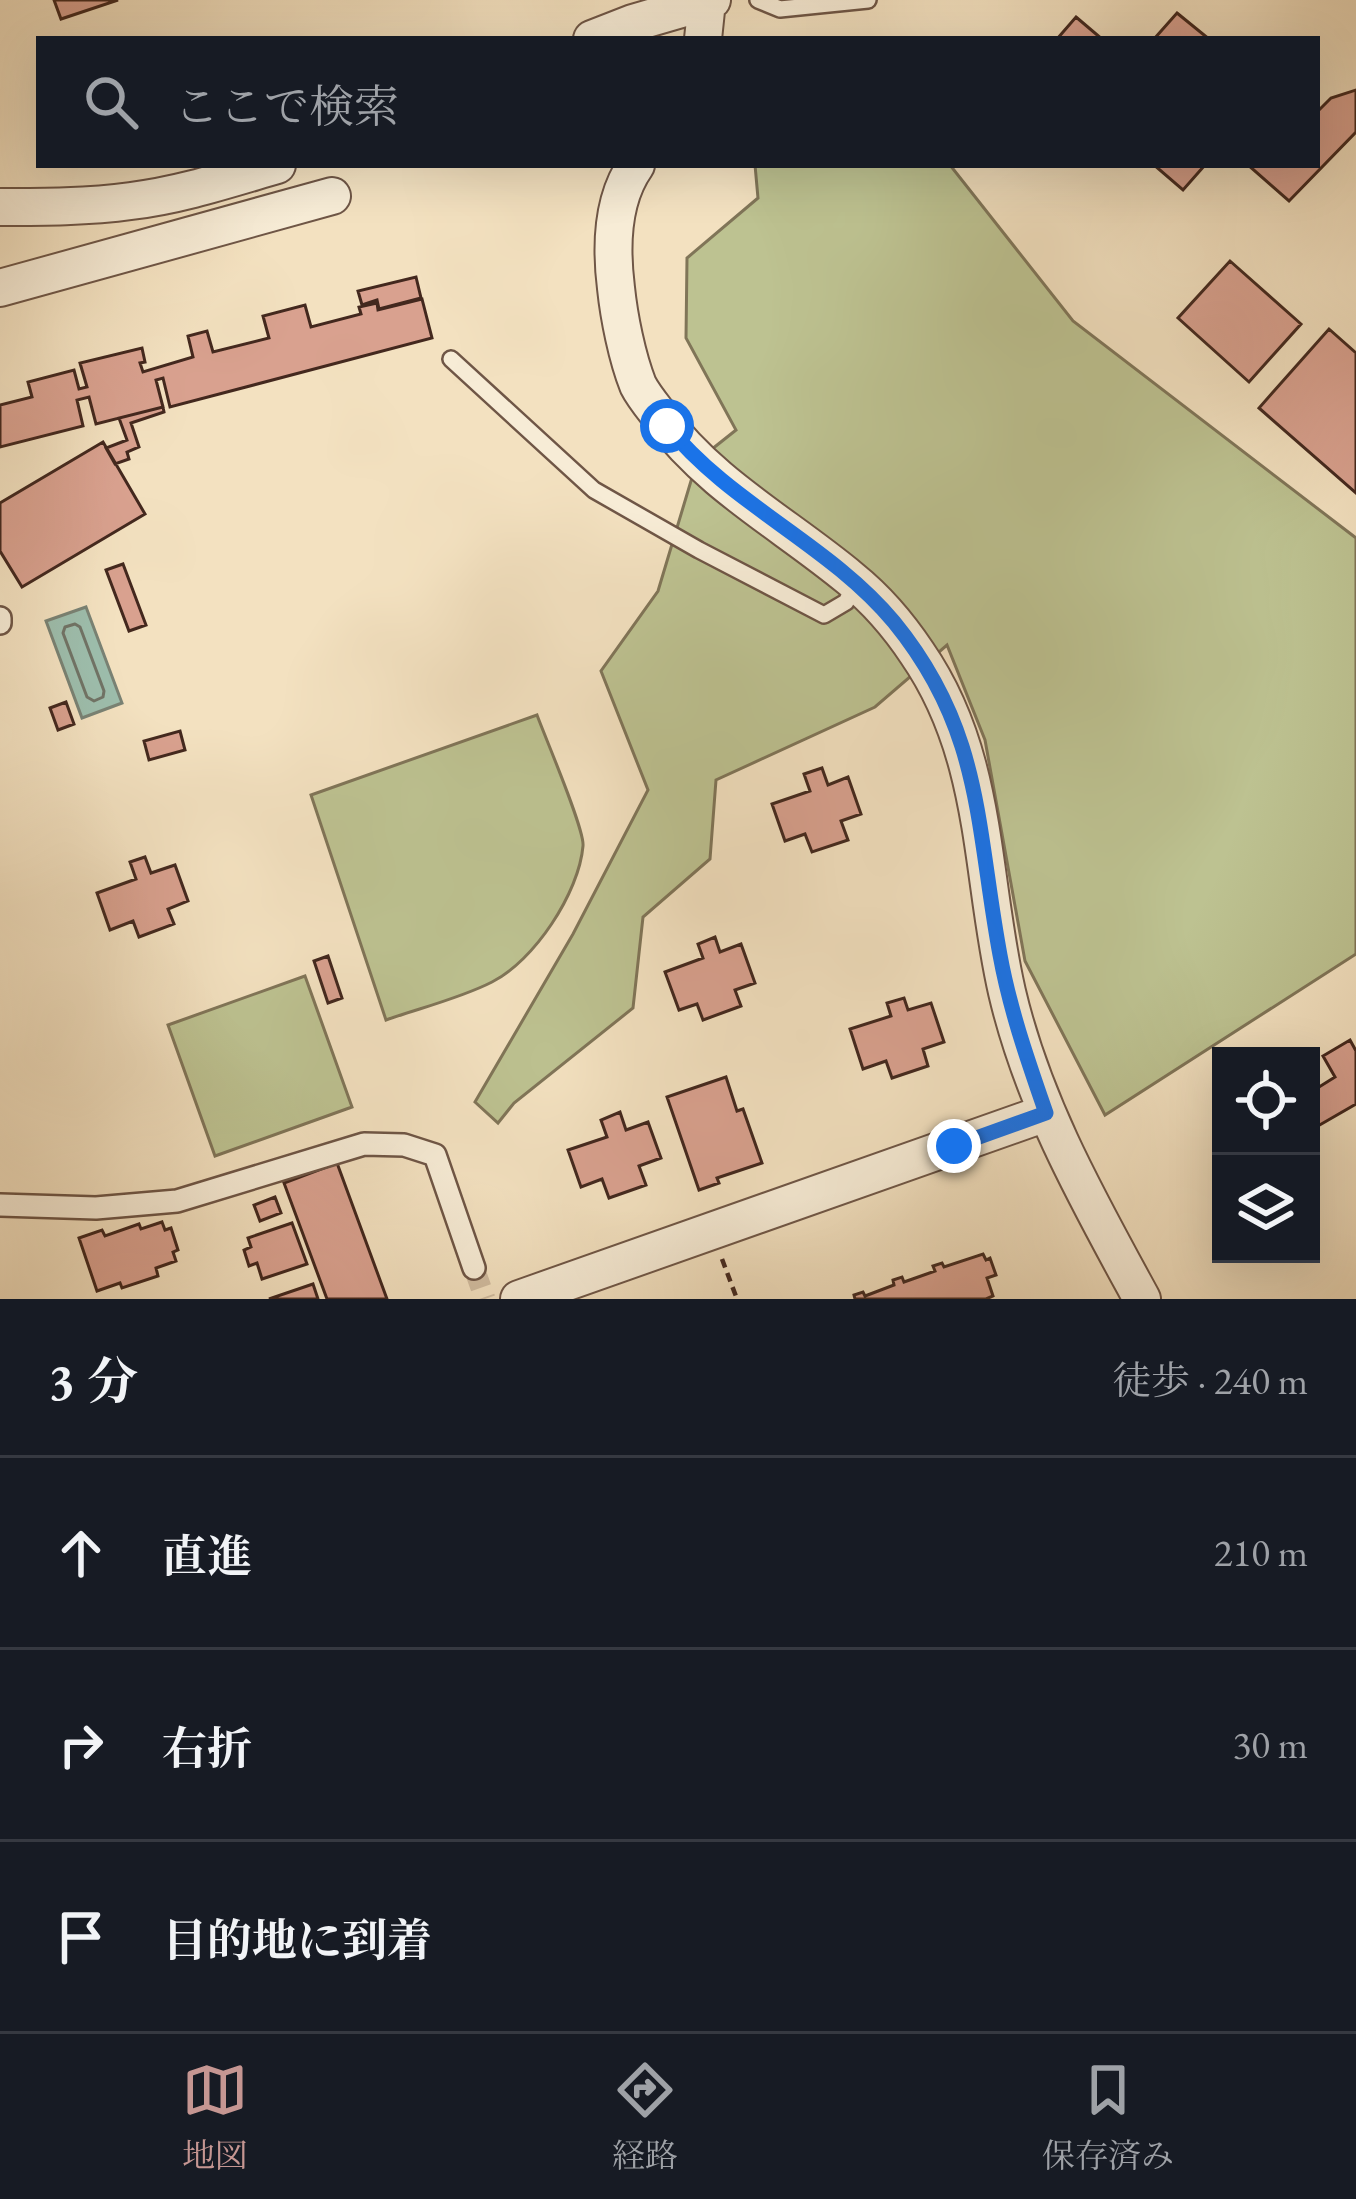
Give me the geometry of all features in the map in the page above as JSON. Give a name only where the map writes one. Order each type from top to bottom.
[{"type":"street","points":[[600,36],[708,0],[704,36]]},
{"type":"street","points":[[0,207],[131,202],[267,168]]},
{"type":"street","points":[[634,168],[615,219],[613,267],[618,311],[639,386],[681,444],[715,477],[856,583],[892,620],[917,652],[946,704],[964,746],[977,801],[1007,990],[1025,1054],[1076,1177],[1142,1299]]},
{"type":"street","points":[[0,191],[50,207]]},
{"type":"street","points":[[0,288],[332,196]]},
{"type":"street","points":[[519,1299],[1046,1113]]},
{"type":"street","points":[[0,1205],[96,1208],[177,1201],[364,1144],[404,1145],[435,1155],[474,1268]]},
{"type":"lane","points":[[758,0],[780,9],[868,0]]},
{"type":"lane","points":[[451,359],[594,490],[699,550],[824,615],[846,602],[856,583]]},
{"type":"path","points":[[712,1231],[737,1299]]},
{"type":"green space","points":[[755,168],[952,168],[1073,321],[1356,538],[1356,954],[1105,1115],[1025,961],[985,740],[947,645],[875,707],[716,780],[710,859],[643,917],[633,1008],[514,1103],[498,1123],[475,1102],[573,934],[648,790],[601,671],[658,591],[697,461],[736,430],[686,338],[687,258],[758,198]]},
{"type":"green space","points":[[537,715],[582,837],[580,864],[564,904],[538,942],[508,972],[467,993],[386,1020],[311,795]]},
{"type":"green space","points":[[305,976],[352,1107],[215,1156],[168,1025]]},
{"type":"water","points":[[86,607],[122,703],[82,718],[46,621]]},
{"type":"building","points":[[54,0],[118,0],[61,19]]},
{"type":"building","points":[[1177,13],[1205,36],[1157,36]]},
{"type":"building","points":[[1076,17],[1098,36],[1060,36]]},
{"type":"building","points":[[1356,90],[1356,132],[1289,201],[1251,168],[1320,168],[1320,109],[1331,98]]},
{"type":"building","points":[[1157,168],[1202,168],[1183,190]]},
{"type":"building","points":[[1230,261],[1301,324],[1249,382],[1178,318]]},
{"type":"building","points":[[416,277],[421,298],[379,309],[377,300],[362,305],[358,291]]},
{"type":"building","points":[[422,299],[432,338],[170,407],[163,378],[156,380],[163,407],[96,424],[89,397],[77,400],[83,426],[0,447],[0,405],[32,397],[28,382],[74,370],[79,389],[87,387],[80,363],[142,348],[143,372],[193,357],[188,336],[207,331],[213,352],[269,338],[263,316],[305,305],[311,327],[361,314],[359,307],[377,303],[378,310]]},
{"type":"building","points":[[1329,329],[1356,353],[1356,493],[1259,408]]},
{"type":"building","points":[[163,407],[164,412],[131,423],[139,447],[127,452],[129,459],[115,464],[106,448],[127,440],[119,418]]},
{"type":"building","points":[[103,442],[145,514],[22,587],[0,551],[0,503]]},
{"type":"building","points":[[123,564],[146,625],[129,631],[106,570]]},
{"type":"building","points":[[66,702],[74,724],[58,730],[50,708]]},
{"type":"building","points":[[180,731],[185,750],[149,760],[144,741]]},
{"type":"building","points":[[822,768],[828,785],[848,777],[861,814],[841,821],[848,840],[812,852],[805,834],[785,841],[772,804],[810,791],[804,774]]},
{"type":"building","points":[[145,857],[151,873],[175,865],[188,901],[168,909],[174,924],[139,937],[133,921],[110,930],[97,893],[136,879],[130,862]]},
{"type":"building","points":[[715,937],[720,952],[741,944],[755,983],[735,990],[741,1006],[703,1020],[697,1004],[679,1010],[665,972],[703,958],[698,944]]},
{"type":"building","points":[[328,956],[342,998],[328,1003],[314,961]]},
{"type":"building","points":[[904,998],[908,1010],[931,1003],[944,1042],[923,1049],[928,1066],[892,1078],[886,1061],[863,1069],[850,1029],[891,1016],[887,1003]]},
{"type":"building","points":[[1350,1040],[1356,1051],[1356,1104],[1320,1125],[1320,1086],[1335,1077],[1323,1056]]},
{"type":"building","points":[[726,1077],[762,1163],[717,1178],[719,1183],[699,1190],[667,1097]]},
{"type":"building","points":[[620,1112],[626,1130],[648,1122],[661,1158],[639,1166],[646,1185],[609,1198],[602,1179],[581,1187],[568,1150],[607,1137],[601,1120]]},
{"type":"building","points":[[337,1163],[387,1299],[327,1299],[284,1183]]},
{"type":"building","points":[[275,1197],[281,1213],[260,1221],[254,1205]]},
{"type":"building","points":[[162,1222],[165,1230],[171,1228],[178,1250],[173,1252],[176,1261],[156,1268],[158,1276],[97,1291],[79,1238]]},
{"type":"building","points":[[292,1223],[307,1264],[262,1279],[257,1263],[249,1266],[244,1250],[251,1247],[248,1238]]},
{"type":"building","points":[[983,1254],[986,1260],[990,1258],[996,1275],[987,1278],[993,1296],[986,1299],[855,1299],[854,1295],[863,1292],[865,1296],[894,1285],[893,1280],[902,1277],[904,1282],[935,1271],[933,1266]]},
{"type":"building","points":[[313,1284],[318,1299],[269,1299]]},
{"type":"tunnel","points":[[474,1268],[485,1299]]},
{"type":"route","points":[[667,426],[715,477],[832,564],[880,607],[917,652],[956,725],[977,801],[1007,990],[1046,1113],[954,1146]]}]
